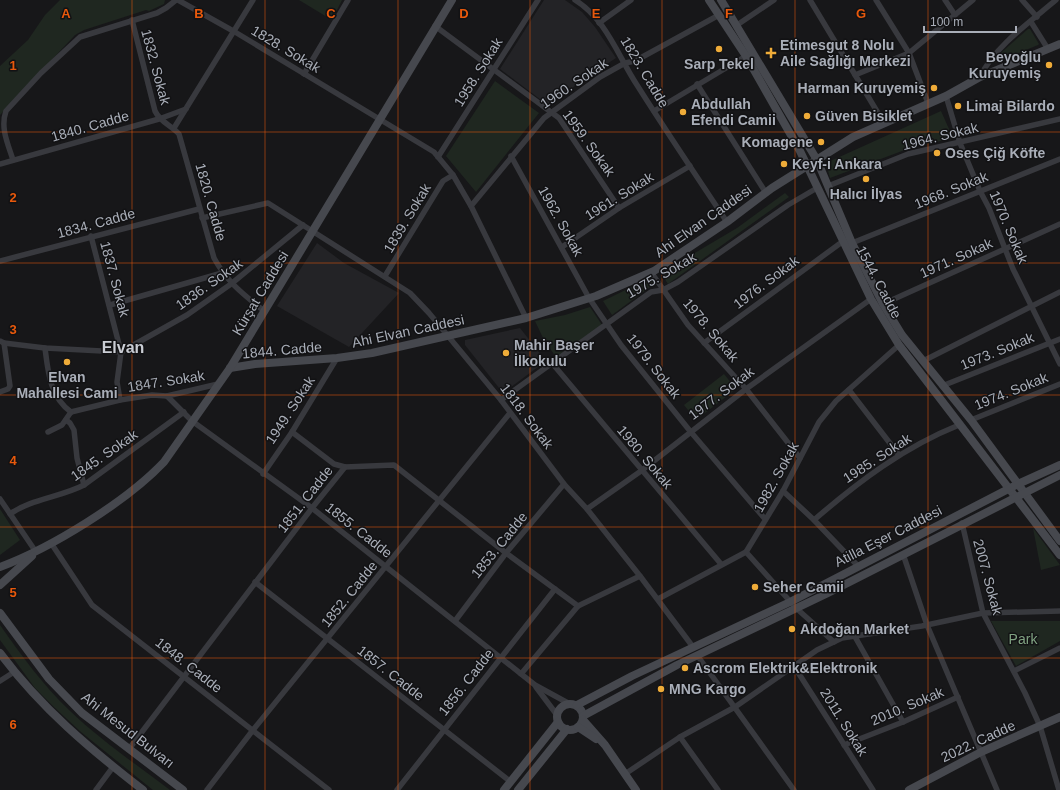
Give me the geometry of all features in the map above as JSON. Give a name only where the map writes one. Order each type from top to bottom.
[{"type":"main road","name":"Kürşat Caddesi","points":[[0,567],[36,552],[100,513],[153,473],[164,462],[230,368],[452,0]]},
{"type":"main road","name":"1544. Cadde","points":[[709,0],[746,56],[808,166],[842,242],[871,299],[899,345],[959,425],[1009,488],[1014,497],[1060,555]]},
{"type":"main road","name":"1544. Cadde","points":[[721,0],[737,24],[818,160],[852,243],[883,304],[902,335],[971,420],[1060,541]]},
{"type":"main road","name":"Ahi Elvan Caddesi","points":[[338,358],[372,353],[426,340],[448,337],[526,318],[589,298],[651,272],[727,222],[766,193],[853,137],[946,96],[980,77],[1060,44]]},
{"type":"main road","name":"1844. Cadde","points":[[230,368],[255,364],[338,358]]},
{"type":"main road","name":"Atilla Eşer Caddesi","points":[[581,721],[695,651],[1009,488],[1060,465]]},
{"type":"main road","name":"Atilla Eşer Caddesi","points":[[573,704],[632,676],[796,608],[962,523],[1060,475]]},
{"type":"main road","name":"Kürşat Caddesi","points":[[0,585],[36,552]]},
{"type":"main road","name":"Ahi Mesud Bulvarı","points":[[0,613],[57,688],[94,723],[183,790]]},
{"type":"main road","points":[[0,653],[14,672],[59,721],[113,767],[144,790]]},
{"type":"main road","points":[[504,790],[558,718],[562,707],[573,704],[580,708],[581,721],[605,745],[635,789]]},
{"type":"main road","name":"2022. Cadde","points":[[909,790],[981,752],[1060,717]]},
{"type":"main road","points":[[558,718],[561,726],[567,729]]},
{"type":"main road","points":[[519,790],[567,729],[581,721]]},
{"type":"street","name":"1828. Sokak","points":[[13,160],[2,125],[6,112],[41,73],[80,37],[166,8],[177,0],[235,32],[434,152],[453,175],[471,206],[526,318]]},
{"type":"street","points":[[159,119],[174,128],[235,32],[253,0]]},
{"type":"street","points":[[304,74],[348,0]]},
{"type":"street","name":"1958. Sokak","points":[[438,157],[538,0]]},
{"type":"street","name":"1823. Cadde","points":[[575,0],[583,5],[607,32],[635,83],[727,222]]},
{"type":"street","points":[[599,23],[631,0]]},
{"type":"street","points":[[737,24],[774,0]]},
{"type":"street","points":[[810,0],[884,123]]},
{"type":"street","points":[[876,0],[909,53],[928,104]]},
{"type":"street","points":[[945,0],[955,15]]},
{"type":"street","points":[[855,76],[909,53],[973,0]]},
{"type":"street","points":[[1022,0],[1037,16]]},
{"type":"street","points":[[980,77],[985,66],[1004,46],[1056,0]]},
{"type":"street","name":"1960. Sokak","points":[[471,206],[531,131],[551,112],[600,77],[625,63],[635,61],[719,15]]},
{"type":"street","name":"1832. Sokak","points":[[132,20],[152,103],[159,119]]},
{"type":"street","points":[[1031,22],[1048,49]]},
{"type":"street","name":"1959. Sokak","points":[[435,26],[551,112],[563,124],[619,208]]},
{"type":"street","points":[[654,111],[746,56]]},
{"type":"street","points":[[697,84],[766,193]]},
{"type":"street","name":"1970. Sokak","points":[[946,96],[960,142],[980,191],[989,208],[1013,269],[1060,364]]},
{"type":"street","name":"1840. Cadde","points":[[0,164],[159,119],[186,108]]},
{"type":"street","name":"1964. Sokak","points":[[828,186],[908,154],[1060,119]]},
{"type":"street","name":"1820. Cadde","points":[[174,128],[179,134],[214,258],[222,274],[231,284],[264,312]]},
{"type":"street","name":"1962. Sokak","points":[[511,156],[589,298]]},
{"type":"street","name":"1968. Sokak","points":[[852,243],[1060,159]]},
{"type":"street","name":"1961. Sokak","points":[[562,247],[619,208],[690,166]]},
{"type":"street","name":"1839. Sokak","points":[[385,276],[443,181],[453,175]]},
{"type":"street","name":"1975. Sokak","points":[[501,400],[651,292],[663,290],[678,282],[788,205],[817,188]]},
{"type":"street","points":[[202,218],[268,202],[312,231]]},
{"type":"street","name":"1834. Cadde","points":[[0,261],[199,209]]},
{"type":"street","name":"1971. Sokak","points":[[883,304],[1060,224]]},
{"type":"street","name":"1836. Sokak","points":[[121,352],[187,315],[231,284],[303,225]]},
{"type":"street","name":"1818. Sokak","points":[[312,231],[385,276],[418,301],[501,400],[564,484],[587,509],[640,576],[794,790]]},
{"type":"street","name":"1837. Sokak","points":[[91,236],[121,352]]},
{"type":"street","name":"1976. Sokak","points":[[704,343],[842,242]]},
{"type":"street","name":"1978. Sokak","points":[[651,272],[688,325],[746,389],[800,458]]},
{"type":"street","points":[[110,305],[222,274]]},
{"type":"street","points":[[923,361],[1031,305],[1060,292]]},
{"type":"street","name":"1979. Sokak","points":[[589,298],[621,345],[690,431],[765,519]]},
{"type":"street","name":"1977. Sokak","points":[[587,509],[641,471],[690,431],[746,389],[871,299]]},
{"type":"street","name":"1973. Sokak","points":[[942,386],[1060,339]]},
{"type":"street","points":[[0,392],[8,390],[10,386],[2,342],[46,348],[121,352],[117,382],[120,400]]},
{"type":"street","name":"1982. Sokak","points":[[746,552],[783,491],[819,422],[836,401],[899,345]]},
{"type":"street","points":[[46,348],[51,383],[61,404],[71,412],[62,425],[48,432]]},
{"type":"street","name":"1949. Sokak","points":[[263,474],[292,432],[338,358]]},
{"type":"street","name":"1980. Sokak","points":[[552,363],[641,471],[721,564]]},
{"type":"street","name":"1847. Sokak","points":[[71,412],[120,400],[152,395],[167,396],[218,384]]},
{"type":"street","name":"1974. Sokak","points":[[971,420],[1060,384]]},
{"type":"street","points":[[848,390],[899,455]]},
{"type":"street","name":"1855. Cadde","points":[[167,396],[192,421],[263,474],[312,508],[521,674],[534,685],[558,718]]},
{"type":"street","name":"1845. Sokak","points":[[10,514],[26,506],[70,492],[84,485],[184,412]]},
{"type":"street","name":"1852. Cadde","points":[[207,790],[253,730],[510,413]]},
{"type":"street","points":[[66,420],[73,427],[84,485]]},
{"type":"street","name":"1985. Sokak","points":[[814,520],[871,473],[899,455],[941,432],[959,425]]},
{"type":"street","points":[[292,432],[334,464],[346,467]]},
{"type":"street","name":"1851. Cadde","points":[[129,749],[255,582],[312,508],[346,467],[394,465],[506,553],[578,606]]},
{"type":"street","name":"1853. Cadde","points":[[455,621],[506,553],[564,484]]},
{"type":"street","points":[[783,491],[814,520],[858,566]]},
{"type":"street","points":[[0,500],[36,552]]},
{"type":"street","name":"2007. Sokak","points":[[962,523],[983,614],[1014,671],[1040,726],[1057,774],[1059,790]]},
{"type":"street","name":"1848. Cadde","points":[[51,543],[92,605],[329,790]]},
{"type":"street","points":[[658,600],[721,564],[746,552],[790,602],[834,642]]},
{"type":"street","points":[[903,554],[927,625],[997,790]]},
{"type":"street","points":[[521,674],[578,606],[640,576]]},
{"type":"street","name":"1857. Cadde","points":[[255,582],[511,782]]},
{"type":"street","name":"1856. Cadde","points":[[396,790],[555,589]]},
{"type":"street","points":[[625,774],[680,737],[735,707],[817,650],[834,642],[854,635],[927,625],[983,614],[1060,610]]},
{"type":"street","points":[[854,635],[903,722]]},
{"type":"street","points":[[1014,671],[1060,648]]},
{"type":"street","name":"2011. Sokak","points":[[794,666],[873,790]]},
{"type":"street","points":[[0,681],[14,672]]},
{"type":"street","name":"1855. Cadde","points":[[534,685],[573,704]]},
{"type":"street","name":"2010. Sokak","points":[[844,745],[903,722],[958,697]]},
{"type":"street","points":[[680,737],[718,790]]},
{"type":"street","points":[[96,790],[113,767]]},
{"type":"shaded area","points":[[544,0],[565,0],[582,12],[595,27],[616,58],[581,81],[549,106],[500,69]]},
{"type":"shaded area","points":[[317,243],[344,263],[399,293],[349,347],[277,306]]},
{"type":"shaded area","name":"Mahir Başer İlkokulu","points":[[520,328],[546,361],[503,393],[465,345],[465,340]]},
{"type":"green space","points":[[60,0],[165,0],[164,4],[149,11],[146,10],[84,30],[75,35],[0,115],[0,66],[28,40],[45,15]]},
{"type":"green space","points":[[299,0],[342,0],[332,20]]},
{"type":"green space","points":[[1028,29],[1030,29],[1039,44],[1038,45],[992,64],[994,59]]},
{"type":"green space","points":[[495,81],[539,113],[476,192],[446,156]]},
{"type":"green space","points":[[941,111],[953,138],[910,148],[830,178],[826,163]]},
{"type":"green space","points":[[785,193],[789,197],[668,284],[661,273],[737,228]]},
{"type":"green space","points":[[650,278],[654,284],[612,315],[603,301]]},
{"type":"green space","points":[[590,307],[602,325],[556,357],[544,340],[535,321],[565,315]]},
{"type":"green space","points":[[724,374],[736,389],[696,420],[684,405]]},
{"type":"green space","points":[[0,509],[20,540],[0,555]]},
{"type":"green space","points":[[1033,528],[1060,565],[1041,570]]},
{"type":"green space","name":"Park","points":[[991,621],[1060,621],[1060,641],[1016,666]]},
{"type":"green space","points":[[0,625],[50,690],[69,710],[106,742],[170,790],[153,790],[81,732],[54,707],[35,688],[0,640]]},
{"type":"place","name":"Sarp Tekel","points":[[719,49]]},
{"type":"place","name":"Etimesgut 8 Nolu Aile Sağlığı Merkezi","points":[[771,53]]},
{"type":"place","name":"Beyoğlu Kuruyemiş","points":[[1049,65]]},
{"type":"place","name":"Harman Kuruyemiş","points":[[934,88]]},
{"type":"place","name":"Limaj Bilardo","points":[[958,106]]},
{"type":"place","name":"Abdullah Efendi Camii","points":[[683,112]]},
{"type":"place","name":"Güven Bisiklet","points":[[807,116]]},
{"type":"place","name":"Komagene","points":[[821,142]]},
{"type":"place","name":"Oses Çiğ Köfte","points":[[937,153]]},
{"type":"place","name":"Keyf-i Ankara","points":[[784,164]]},
{"type":"place","name":"Halıcı İlyas","points":[[866,179]]},
{"type":"place","name":"Mahir Başer İlkokulu","points":[[506,353]]},
{"type":"place","name":"Elvan Mahallesi Cami","points":[[67,362]]},
{"type":"place","name":"Seher Camii","points":[[755,587]]},
{"type":"place","name":"Akdoğan Market","points":[[792,629]]},
{"type":"place","name":"Ascrom Elektrik&Elektronik","points":[[685,668]]},
{"type":"place","name":"MNG Kargo","points":[[661,689]]},
{"type":"district","name":"Elvan","points":[[123,347]]}]
